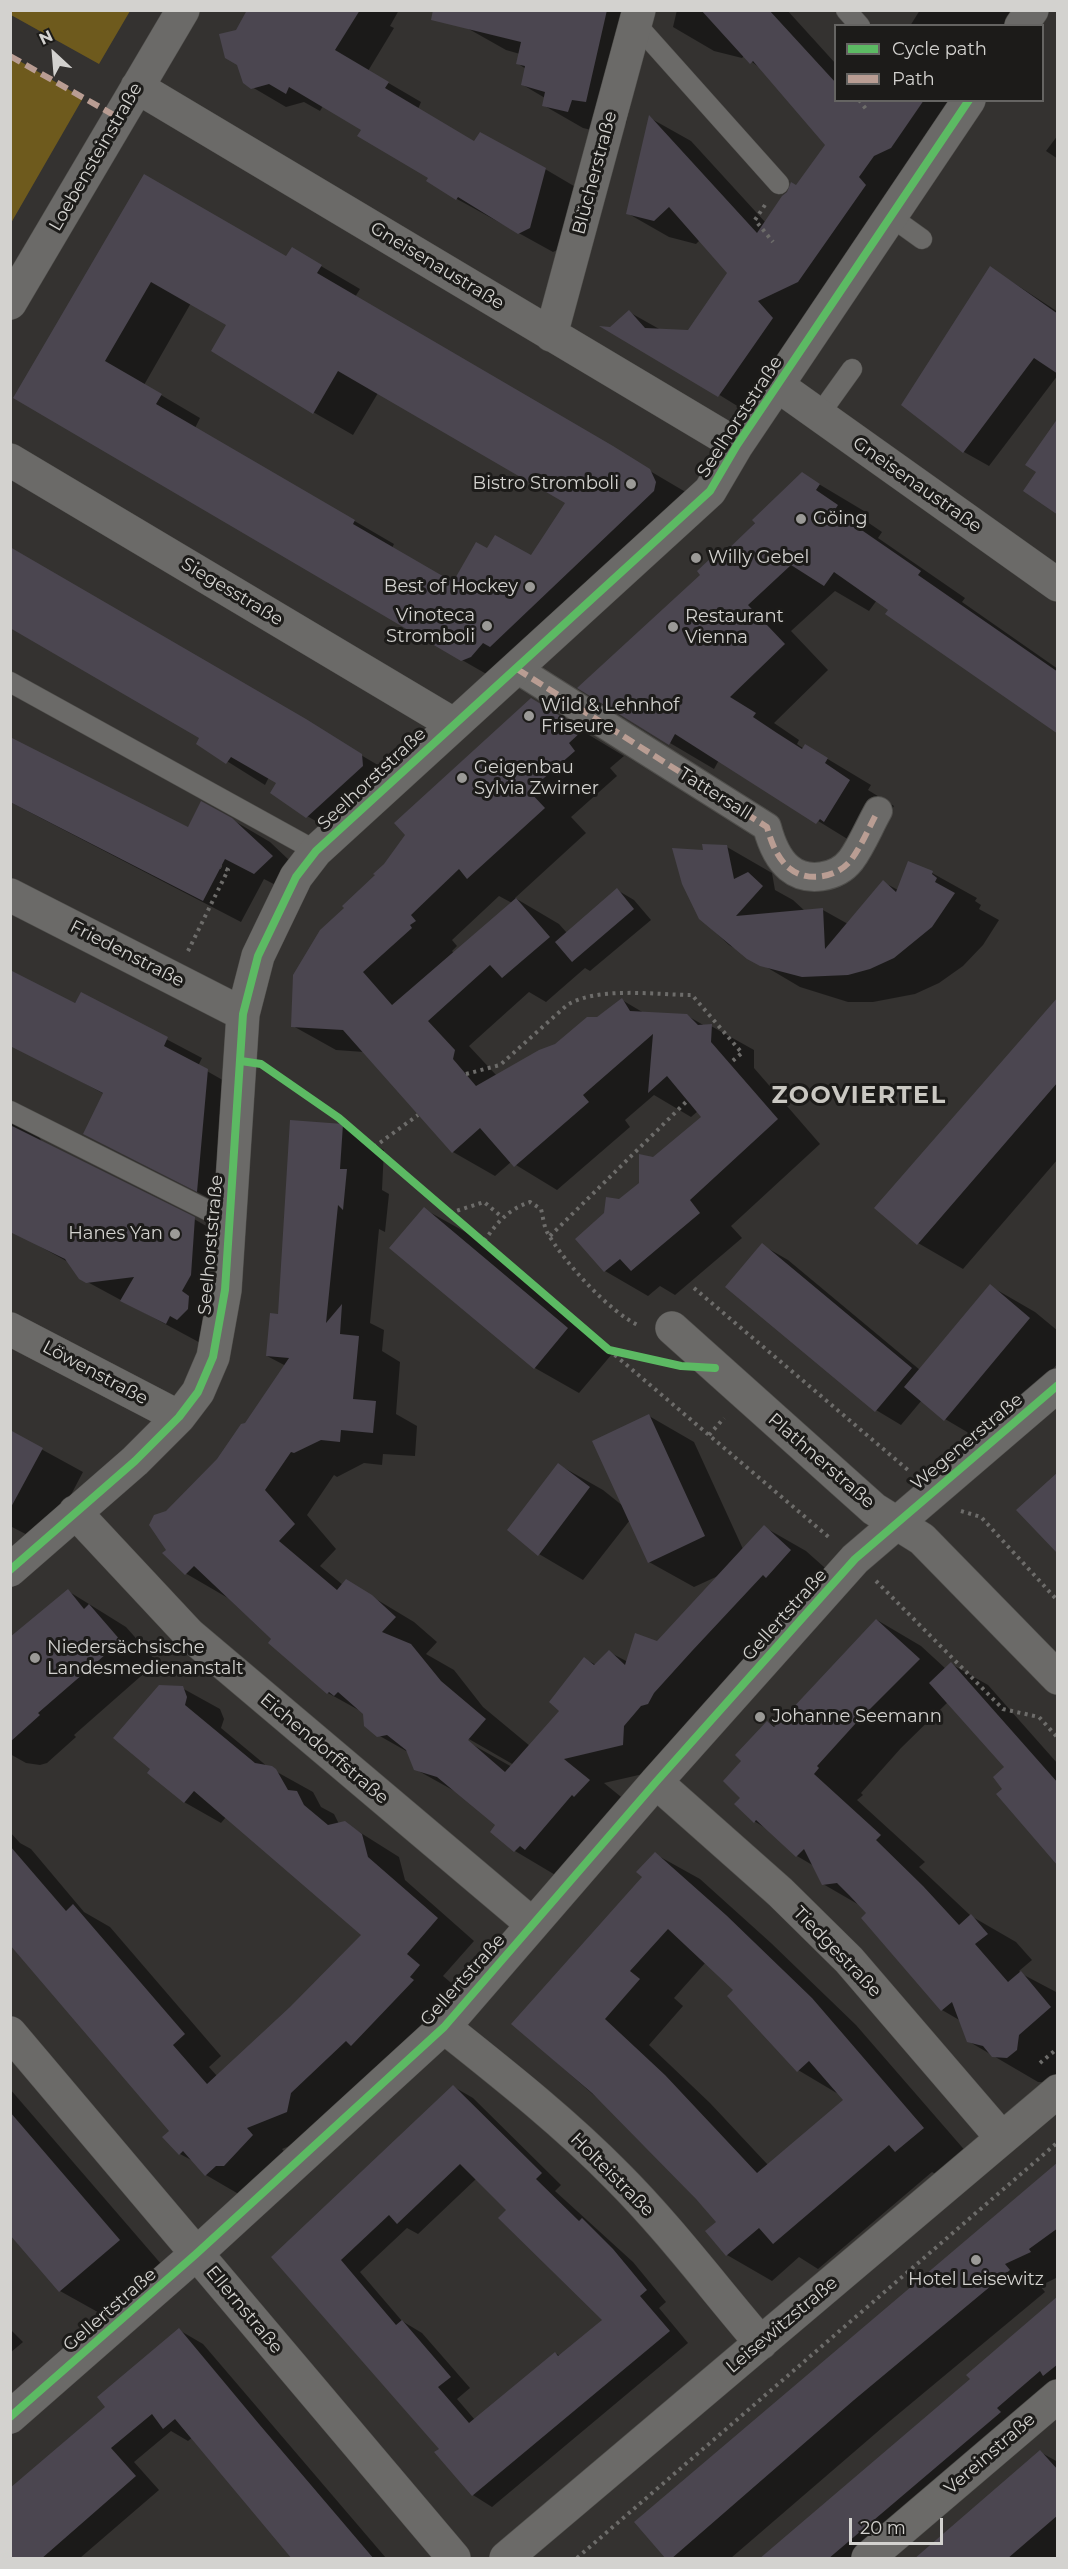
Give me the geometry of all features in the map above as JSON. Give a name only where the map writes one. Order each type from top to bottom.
[{"type":"street","name":"Loebensteinstraße","points":[[10,303],[183,10]]},
{"type":"street","points":[[1022,24],[1032,10]]},
{"type":"street","name":"Blücherstraße","points":[[551,335],[637,17]]},
{"type":"street","name":"Gneisenaustraße","points":[[137,87],[737,445]]},
{"type":"street","name":"Seelhorststraße","points":[[16,1558],[135,1461],[179,1417],[198,1392],[213,1357],[225,1290],[243,1014],[258,956],[296,877],[315,851],[710,491],[737,445],[968,102]]},
{"type":"street","name":"Gneisenaustraße","points":[[777,385],[1058,585]]},
{"type":"street","name":"Siegesstraße","points":[[10,460],[453,724]]},
{"type":"street","name":"Tattersall","points":[[516,669],[767,827],[772,846],[789,868],[810,877],[829,876],[850,861],[878,811]]},
{"type":"street","name":"Friedenstraße","points":[[10,895],[243,1014]]},
{"type":"street","name":"Plathnerstraße","points":[[672,1328],[874,1509],[922,1539],[1058,1678]]},
{"type":"street","name":"Löwenstraße","points":[[10,1329],[179,1417]]},
{"type":"street","name":"Wegenerstraße","points":[[897,1522],[1058,1385]]},
{"type":"street","name":"Eichendorffstraße","points":[[75,1512],[189,1634],[532,1924]]},
{"type":"street","name":"Gellertstraße","points":[[10,2417],[196,2254],[444,2027],[656,1782],[855,1559],[897,1522]]},
{"type":"street","name":"Tiedgestraße","points":[[656,1782],[780,1892],[849,1960],[1002,2138]]},
{"type":"street","name":"Holteistraße","points":[[444,2027],[518,2085],[617,2175],[690,2256],[760,2343]]},
{"type":"street","name":"Ellernstraße","points":[[10,2033],[454,2559]]},
{"type":"street","name":"Leisewitzstraße","points":[[506,2559],[1058,2091]]},
{"type":"street","name":"Vereinstraße","points":[[868,2559],[1058,2396]]},
{"type":"lane","points":[[846,10],[858,24]]},
{"type":"lane","points":[[637,17],[779,184]]},
{"type":"lane","points":[[890,216],[922,239]]},
{"type":"lane","points":[[819,415],[852,369]]},
{"type":"lane","points":[[10,682],[315,851]]},
{"type":"lane","points":[[10,1112],[229,1221]]},
{"type":"path","points":[[861,102],[866,109]]},
{"type":"path","points":[[773,242],[755,220],[779,184]]},
{"type":"path","points":[[174,978],[228,870],[221,867]]},
{"type":"path","points":[[466,1074],[500,1065],[567,1005],[580,998],[598,994],[692,994],[742,1053],[730,1063]]},
{"type":"path","points":[[550,1236],[688,1100]]},
{"type":"path","points":[[374,1147],[418,1115]]},
{"type":"path","points":[[450,1213],[484,1202],[502,1217]]},
{"type":"path","points":[[484,1241],[502,1217],[512,1209],[530,1202],[541,1209],[550,1236],[601,1299],[625,1319],[651,1331],[672,1328]]},
{"type":"path","points":[[694,1288],[949,1506],[981,1517],[1058,1601]]},
{"type":"path","points":[[609,1350],[630,1355]]},
{"type":"path","points":[[578,2559],[1058,2142]]},
{"type":"shaded area","points":[[11,10],[130,11],[99,64],[11,15]]},
{"type":"shaded area","points":[[11,56],[83,98],[11,223]]},
{"type":"building","points":[[247,10],[360,10],[335,50],[389,82],[385,88],[474,141],[480,132],[546,168],[530,228],[518,234],[458,197],[456,200],[426,181],[428,178],[357,136],[361,130],[289,87],[286,94],[269,84],[251,89],[243,83],[237,65],[225,58],[219,34],[236,30]]},
{"type":"building","points":[[433,10],[607,10],[586,102],[572,100],[568,112],[542,106],[545,92],[521,85],[525,66],[516,64],[521,42],[431,20]]},
{"type":"building","points":[[701,10],[769,10],[834,81],[834,102],[923,102],[891,148],[874,156],[859,177],[866,185],[798,282],[758,301],[773,318],[718,397],[599,326],[610,327],[629,310],[645,328],[688,330],[727,273],[669,207],[654,221],[626,214],[649,115],[757,233],[787,192],[791,182],[796,185],[825,145],[753,61],[750,64]]},
{"type":"building","points":[[144,174],[286,256],[292,247],[322,265],[317,273],[613,446],[650,469],[656,482],[654,491],[490,647],[483,643],[471,657],[461,661],[13,398]],"holes":[[[151,282],[226,325],[211,351],[313,414],[338,371],[565,503],[531,555],[495,535],[487,548],[476,542],[453,582],[353,524],[355,520],[156,404],[162,394],[105,361]]]},
{"type":"building","points":[[990,266],[1058,314],[1058,374],[1034,358],[963,453],[901,405]]},
{"type":"building","points":[[1058,418],[1058,515],[1023,491],[1036,472],[1025,465]]},
{"type":"building","points":[[802,472],[820,484],[816,490],[838,505],[834,511],[921,571],[918,575],[1058,672],[1058,734],[885,614],[888,610],[834,572],[824,586],[791,565],[748,605],[785,644],[730,697],[756,713],[753,717],[802,749],[805,744],[828,758],[825,763],[850,780],[824,822],[820,819],[816,824],[675,734],[669,745],[577,688],[700,575],[697,571],[713,556],[717,560],[755,523],[752,520]]},
{"type":"building","points":[[10,547],[306,719],[362,754],[363,766],[306,818],[270,793],[276,783],[231,757],[226,764],[196,744],[199,738],[10,628]]},
{"type":"building","points":[[531,698],[583,730],[569,743],[575,751],[529,791],[545,808],[467,879],[459,869],[411,915],[416,921],[410,925],[412,928],[363,972],[392,1005],[516,898],[550,937],[502,978],[490,965],[428,1021],[455,1050],[453,1059],[476,1086],[539,1050],[555,1044],[587,1017],[597,1017],[622,998],[630,1011],[687,1014],[698,1025],[712,1024],[711,1042],[778,1119],[690,1200],[700,1213],[631,1271],[620,1259],[604,1272],[575,1239],[604,1213],[606,1197],[619,1199],[639,1183],[639,1154],[653,1157],[701,1117],[667,1076],[648,1093],[653,1034],[583,1095],[589,1102],[514,1167],[480,1128],[452,1153],[343,1030],[291,1027],[293,975],[320,930],[375,875],[373,874],[384,864],[405,835],[394,823]]},
{"type":"building","points":[[10,737],[188,827],[201,801],[232,818],[273,856],[254,874],[225,859],[203,901],[10,802]]},
{"type":"building","points":[[702,844],[727,845],[734,879],[748,872],[763,886],[736,916],[823,908],[825,949],[883,880],[896,892],[908,861],[933,871],[932,874],[937,878],[935,882],[955,893],[932,927],[894,958],[870,969],[848,975],[802,977],[760,966],[747,959],[699,919],[682,884],[672,848],[703,850]]},
{"type":"building","points":[[617,888],[634,909],[572,962],[555,942]]},
{"type":"building","points":[[10,970],[75,1003],[81,992],[168,1037],[164,1046],[208,1069],[197,1192],[83,1134],[103,1093],[10,1046]]},
{"type":"building","points":[[1058,997],[1058,1082],[917,1245],[874,1208]]},
{"type":"building","points":[[290,1120],[343,1124],[340,1169],[347,1169],[343,1210],[338,1205],[326,1323],[342,1304],[340,1334],[359,1336],[353,1399],[376,1401],[373,1433],[341,1430],[340,1442],[321,1440],[294,1453],[291,1452],[265,1490],[295,1524],[279,1541],[337,1590],[346,1579],[372,1595],[396,1617],[382,1632],[411,1644],[441,1681],[486,1719],[468,1740],[505,1772],[559,1711],[549,1702],[584,1657],[594,1665],[609,1650],[625,1665],[635,1633],[657,1641],[764,1525],[791,1550],[766,1578],[763,1575],[692,1651],[654,1693],[648,1704],[641,1706],[624,1726],[623,1745],[564,1759],[590,1780],[574,1797],[572,1795],[525,1850],[520,1846],[514,1852],[490,1832],[495,1825],[437,1777],[414,1770],[406,1750],[387,1735],[377,1737],[364,1726],[363,1714],[338,1692],[334,1696],[329,1692],[327,1694],[268,1643],[271,1639],[194,1566],[185,1575],[162,1553],[166,1550],[149,1525],[154,1515],[166,1511],[217,1459],[241,1424],[245,1423],[289,1358],[266,1356],[270,1313],[278,1314]]},
{"type":"building","points":[[10,1125],[195,1217],[191,1275],[182,1291],[189,1296],[188,1309],[177,1320],[170,1316],[166,1324],[120,1301],[134,1277],[86,1283],[79,1279],[65,1259],[10,1232]]},
{"type":"building","points":[[424,1207],[568,1328],[534,1369],[389,1248]]},
{"type":"building","points":[[762,1243],[912,1368],[875,1412],[725,1287]]},
{"type":"building","points":[[990,1284],[1030,1318],[944,1421],[904,1387]]},
{"type":"building","points":[[649,1414],[705,1536],[648,1563],[592,1441]]},
{"type":"building","points":[[10,1430],[43,1448],[10,1509]]},
{"type":"building","points":[[558,1463],[590,1487],[538,1556],[507,1530]]},
{"type":"building","points":[[1058,1472],[1058,1554],[1016,1510]]},
{"type":"building","points":[[68,1589],[84,1609],[89,1604],[121,1641],[38,1713],[40,1715],[10,1742],[10,1637]]},
{"type":"building","points":[[876,1619],[920,1659],[856,1723],[817,1766],[819,1768],[814,1774],[881,1835],[876,1840],[959,1925],[971,1914],[988,1934],[975,1944],[1008,1982],[1021,1971],[1051,2007],[1019,2035],[1017,2050],[1007,2058],[992,2057],[983,2046],[967,2042],[952,2002],[941,2011],[861,1918],[866,1913],[849,1895],[837,1883],[822,1885],[804,1849],[796,1857],[756,1820],[754,1823],[734,1804],[740,1798],[723,1781],[741,1761],[735,1755],[767,1721],[774,1727]]},
{"type":"building","points":[[951,1662],[1058,1783],[1058,1866],[996,1794],[1002,1789],[993,1777],[1004,1767],[929,1683]]},
{"type":"building","points":[[159,1685],[183,1686],[187,1697],[185,1705],[255,1763],[276,1769],[288,1790],[297,1791],[304,1805],[328,1825],[345,1821],[362,1834],[368,1857],[438,1918],[407,1954],[420,1965],[410,1977],[414,1980],[351,2046],[346,2041],[291,2093],[287,2112],[247,2128],[253,2135],[224,2166],[216,2166],[205,2176],[183,2151],[179,2155],[162,2137],[169,2131],[10,1945],[10,1846],[66,1911],[73,1904],[185,2034],[173,2045],[207,2084],[290,2007],[361,1935],[194,1791],[184,1803],[147,1773],[150,1769],[113,1738]]},
{"type":"building","points":[[655,1852],[726,1915],[812,1998],[924,2128],[895,2152],[889,2145],[773,2244],[759,2228],[726,2256],[705,2231],[716,2222],[696,2199],[592,2093],[511,2024],[642,1877],[636,1872]],"holes":[[[668,1929],[733,1990],[727,1996],[797,2072],[809,2061],[843,2100],[757,2173],[665,2075],[605,2019],[640,1979],[630,1971]]]},
{"type":"building","points":[[453,2085],[542,2173],[536,2179],[579,2221],[582,2218],[613,2249],[647,2290],[640,2296],[670,2331],[472,2496],[434,2452],[439,2449],[271,2257]],"holes":[[[460,2164],[506,2210],[498,2218],[602,2320],[558,2356],[555,2352],[469,2423],[438,2387],[451,2377],[402,2320],[396,2325],[341,2260],[389,2215],[397,2224]]]},
{"type":"building","points":[[10,2112],[120,2240],[59,2292],[10,2235]]},
{"type":"building","points":[[1058,2162],[1058,2228],[1029,2249],[1031,2252],[1005,2264],[1010,2270],[854,2400],[671,2559],[666,2559],[634,2522]]},
{"type":"building","points":[[1058,2296],[1058,2364],[1043,2376],[1040,2371],[997,2408],[1001,2412],[828,2559],[759,2559],[970,2379],[966,2375]]},
{"type":"building","points":[[179,2328],[374,2559],[292,2559],[175,2419],[163,2429],[152,2414],[111,2448],[136,2476],[41,2559],[10,2559],[10,2488],[105,2407],[97,2397]]},
{"type":"building","points":[[1040,2450],[1058,2470],[1058,2515],[1007,2559],[914,2559]]},
{"type":"marked path","points":[[10,56],[119,118]]},
{"type":"marked path","points":[[517,669],[767,827],[778,855],[796,873],[804,876],[822,876],[845,866],[859,848],[878,811]]},
{"type":"cycle path","points":[[10,1570],[135,1461],[179,1417],[198,1392],[213,1357],[225,1290],[243,1014],[258,956],[296,877],[316,851],[710,491],[737,445],[968,102]]},
{"type":"cycle path","points":[[241,1061],[261,1064],[339,1118],[609,1350],[681,1366],[715,1368]]},
{"type":"cycle path","points":[[10,2417],[196,2254],[444,2027],[656,1782],[855,1559],[1058,1385]]},
{"type":"place","name":"Bistro Stromboli","points":[[631,484]]},
{"type":"place","name":"Göing","points":[[801,519]]},
{"type":"place","name":"Willy Gebel","points":[[696,558]]},
{"type":"place","name":"Best of Hockey","points":[[530,587]]},
{"type":"place","name":"Vinoteca Stromboli","points":[[487,626]]},
{"type":"place","name":"Restaurant Vienna","points":[[673,627]]},
{"type":"place","name":"Wild & Lehnhof Friseure","points":[[529,716]]},
{"type":"place","name":"Geigenbau Sylvia Zwirner","points":[[462,778]]},
{"type":"place","name":"Hanes Yan","points":[[175,1234]]},
{"type":"place","name":"Niedersächsische Landesmedienanstalt","points":[[35,1658]]},
{"type":"place","name":"Johanne Seemann","points":[[760,1717]]},
{"type":"place","name":"Hotel Leisewitz","points":[[976,2260]]},
{"type":"district","name":"ZOOVIERTEL","points":[[859,1096]]}]
